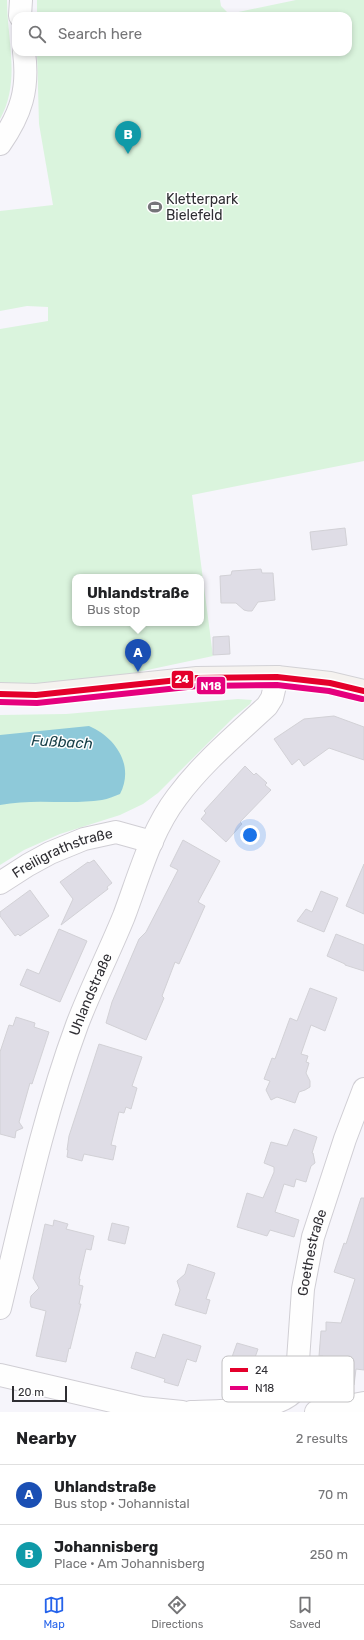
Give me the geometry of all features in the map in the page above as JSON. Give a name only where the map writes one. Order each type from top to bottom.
[{"type":"main road","points":[[0,694],[36,695],[197,678],[277,677],[330,683],[364,691]]},
{"type":"street","points":[[20,12],[21,0]]},
{"type":"street","points":[[0,144],[12,127],[20,110],[25,90],[26,66],[25,56]]},
{"type":"street","name":"Uhlandstraße","points":[[0,1308],[39,1147],[59,1079],[77,1024],[123,917],[152,842],[163,819],[176,798],[196,774],[267,706],[272,698],[277,677]]},
{"type":"street","name":"Freiligrathstraße","points":[[0,883],[50,853],[84,839],[116,832],[152,842]]},
{"type":"street","name":"Goethestraße","points":[[299,1356],[303,1289],[313,1238],[345,1139],[364,1089]]},
{"type":"street","points":[[0,1375],[142,1408],[182,1412]]},
{"type":"street","points":[[192,1412],[250,1411],[281,1402]]},
{"type":"street","points":[[303,1402],[316,1412],[364,1403]]},
{"type":"green space","points":[[0,0],[7,0],[11,76],[10,90],[0,119]]},
{"type":"green space","points":[[37,0],[220,0],[221,6],[227,12],[37,12]]},
{"type":"green space","points":[[296,0],[364,0],[364,461],[192,495],[202,574],[72,574],[72,626],[204,626],[204,587],[213,656],[124,675],[35,686],[0,684],[0,329],[48,321],[48,307],[27,306],[0,311],[0,211],[53,205],[39,124],[37,56],[352,56],[352,12],[239,12]]},
{"type":"green space","points":[[238,699],[252,700],[250,704],[234,717],[158,793],[143,804],[120,815],[60,834],[24,850],[0,865],[0,715],[66,714]]},
{"type":"water","name":"Fußbach","points":[[89,726],[107,737],[120,753],[124,763],[125,773],[124,783],[120,794],[104,800],[76,802],[26,802],[0,805],[0,735]]},
{"type":"building","points":[[345,528],[347,545],[312,550],[310,532]]},
{"type":"building","points":[[261,569],[262,573],[273,573],[275,600],[258,602],[252,611],[244,610],[236,603],[221,603],[220,576],[231,575],[232,571]]},
{"type":"building","points":[[229,636],[230,654],[213,655],[213,637]]},
{"type":"building","points":[[334,716],[364,727],[364,760],[329,748],[304,766],[299,759],[292,765],[274,739],[304,719]]},
{"type":"building","points":[[245,766],[254,775],[256,773],[267,783],[265,785],[271,790],[240,822],[242,824],[226,842],[201,819],[206,813],[204,811]]},
{"type":"building","points":[[183,840],[220,861],[198,902],[205,906],[179,964],[175,962],[162,996],[164,998],[146,1040],[106,1023],[112,1002],[139,939],[146,932],[178,870],[170,866]]},
{"type":"building","points":[[94,860],[112,883],[107,887],[108,889],[61,925],[73,899],[60,882],[88,862],[89,863]]},
{"type":"building","points":[[364,864],[364,914],[346,906]]},
{"type":"building","points":[[30,890],[49,916],[20,936],[18,934],[15,936],[0,916],[0,912]]},
{"type":"building","points":[[321,891],[338,898],[324,932],[297,921],[306,909],[312,912]]},
{"type":"building","points":[[59,929],[87,941],[60,1002],[20,985],[27,969],[39,974]]},
{"type":"building","points":[[336,934],[364,945],[364,971],[345,965],[327,956]]},
{"type":"building","points":[[310,988],[337,998],[325,1031],[311,1025],[301,1054],[308,1056],[306,1062],[309,1063],[306,1073],[310,1081],[310,1087],[299,1092],[295,1103],[277,1097],[271,1100],[266,1090],[270,1081],[264,1079],[272,1058],[275,1059],[290,1018],[297,1021]]},
{"type":"building","points":[[16,1017],[35,1023],[34,1027],[49,1032],[32,1084],[30,1083],[19,1122],[23,1128],[16,1131],[15,1138],[0,1134],[0,1052],[9,1025],[13,1026]]},
{"type":"building","points":[[99,1044],[142,1057],[132,1086],[137,1088],[131,1109],[126,1107],[124,1113],[119,1112],[111,1145],[116,1146],[113,1160],[84,1154],[82,1161],[67,1157],[69,1136]]},
{"type":"building","points":[[294,1129],[317,1137],[312,1153],[315,1163],[311,1166],[306,1182],[296,1179],[294,1187],[284,1184],[275,1212],[299,1220],[294,1237],[270,1230],[267,1236],[237,1227],[247,1193],[263,1198],[274,1172],[274,1167],[264,1163],[271,1142],[287,1146]]},
{"type":"building","points":[[361,1198],[364,1198],[364,1370],[356,1369],[354,1385],[354,1356],[319,1356],[321,1331],[326,1331],[326,1322],[341,1323],[355,1279],[334,1272],[344,1243],[346,1244]]},
{"type":"building","points":[[54,1220],[68,1224],[66,1229],[94,1236],[91,1250],[86,1249],[79,1279],[79,1285],[83,1286],[79,1304],[81,1304],[66,1362],[36,1356],[46,1311],[31,1307],[30,1302],[31,1296],[39,1288],[33,1278],[45,1224],[53,1226]]},
{"type":"building","points":[[112,1223],[129,1227],[125,1244],[108,1240]]},
{"type":"building","points":[[188,1264],[215,1273],[206,1299],[210,1300],[206,1314],[175,1305],[180,1290],[177,1281],[185,1274]]},
{"type":"building","points":[[163,1334],[201,1346],[196,1362],[187,1359],[178,1386],[164,1382],[165,1379],[131,1368],[136,1352],[155,1358]]},
{"type":"building","points":[[237,1343],[258,1349],[256,1356],[232,1356]]},
{"type":"transit line","name":"24","points":[[0,694],[36,695],[197,678],[277,677],[330,683],[364,691]]},
{"type":"transit line","name":"N18","points":[[0,702],[37,703],[197,686],[277,685],[329,691],[362,699]]},
{"type":"place","name":"Johannisberg","points":[[128,154]]},
{"type":"place","name":"Kletterpark Bielefeld","points":[[155,207]]},
{"type":"place","name":"Uhlandstraße","points":[[138,672]]}]
